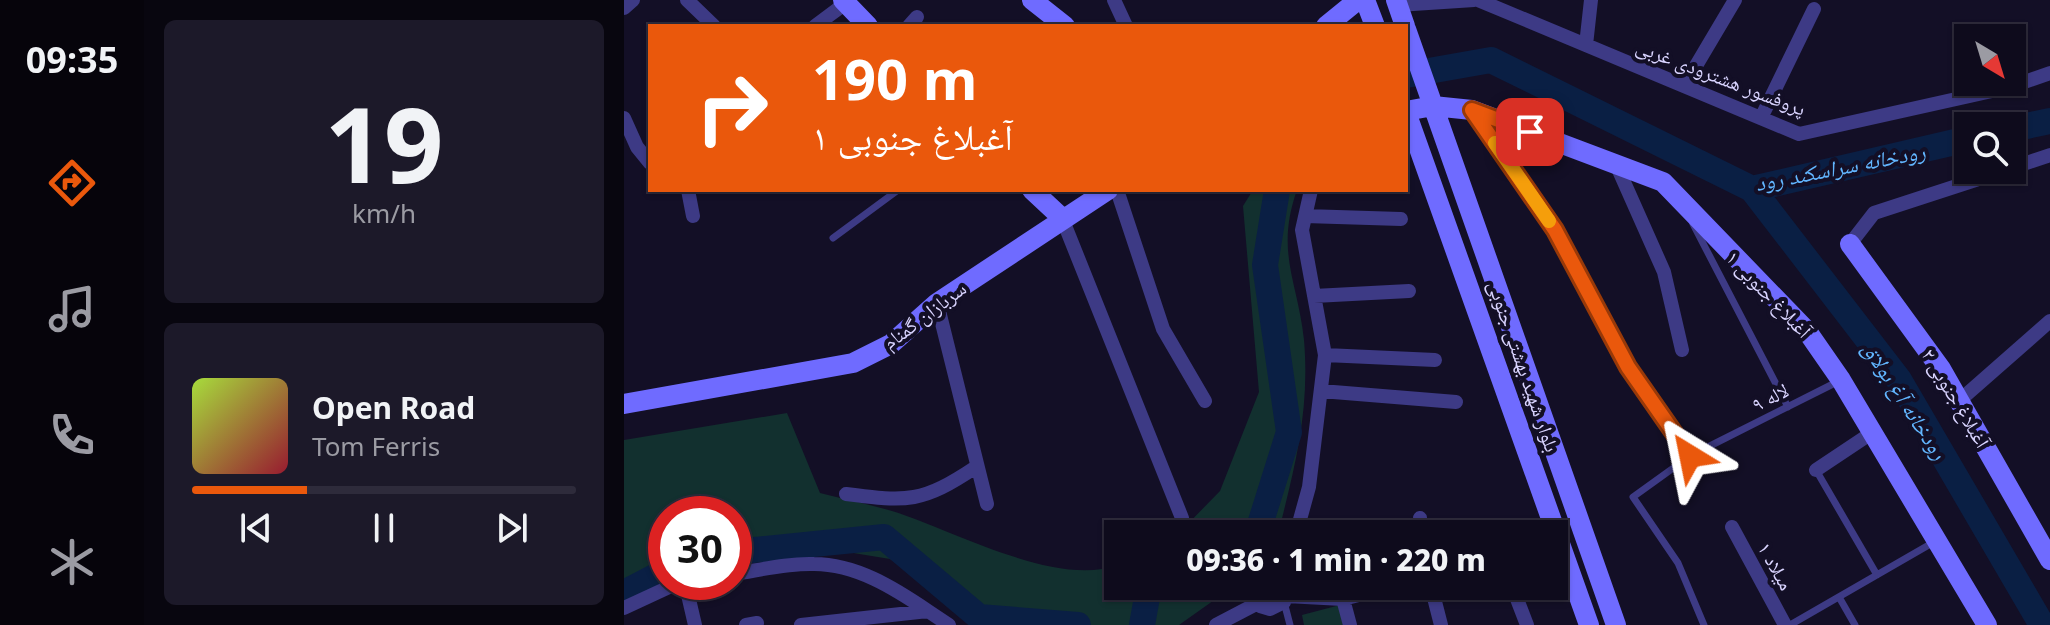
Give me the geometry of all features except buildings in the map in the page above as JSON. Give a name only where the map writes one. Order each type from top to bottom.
[{"type":"street","points":[[624,8],[633,0]]},
{"type":"street","points":[[687,0],[712,24]]},
{"type":"street","points":[[1032,0],[1062,24]]},
{"type":"street","points":[[1114,0],[1125,24]]},
{"type":"street","points":[[1328,24],[1358,0]]},
{"type":"street","name":"پروفسور هشترودی غربی","points":[[1401,14],[1476,0],[1799,134],[2010,87],[2050,73]]},
{"type":"street","points":[[1586,45],[1591,0]]},
{"type":"street","points":[[1684,86],[1735,0]]},
{"type":"street","points":[[817,24],[846,1],[866,24]]},
{"type":"street","points":[[1761,118],[1814,9]]},
{"type":"street","name":"بلوار شهید بهشتی جنوبی","points":[[1408,35],[1616,625]]},
{"type":"street","name":"آغبلاغ جنوبی ۱","points":[[1408,111],[1429,97],[1472,110],[1663,182],[1807,331],[1873,432],[1987,625]]},
{"type":"street","points":[[1472,110],[1555,230],[1628,367],[1690,456]]},
{"type":"street","points":[[624,118],[637,147],[648,161]]},
{"type":"street","name":"بلوار شهید بهشتی جنوبی","points":[[1408,118],[1589,625]]},
{"type":"street","points":[[2026,163],[2050,155]]},
{"type":"street","points":[[1616,164],[1664,272],[1682,350]]},
{"type":"street","points":[[1850,244],[1874,213],[1963,184]]},
{"type":"street","points":[[688,192],[693,216]]},
{"type":"street","points":[[1034,192],[1062,218],[1182,518]]},
{"type":"street","name":"سربازان گمنام","points":[[624,404],[853,363],[891,344],[937,303],[1105,192]]},
{"type":"street","points":[[1118,192],[1163,329],[1205,401]]},
{"type":"street","points":[[1300,520],[1309,487],[1325,355],[1302,230],[1311,192]]},
{"type":"street","points":[[1305,216],[1401,219]]},
{"type":"street","name":"آغبلاغ جنوبی ۲","points":[[1850,244],[1941,369],[2050,560]]},
{"type":"street","points":[[1314,296],[1409,291]]},
{"type":"street","points":[[937,303],[987,504]]},
{"type":"street","points":[[1959,401],[2050,321]]},
{"type":"street","points":[[1325,355],[1435,360]]},
{"type":"street","points":[[1321,391],[1456,402]]},
{"type":"street","points":[[1816,470],[1873,432]]},
{"type":"street","points":[[846,494],[897,500],[938,492],[976,467]]},
{"type":"street","name":"میلاد ۱","points":[[1732,527],[1788,625]]},
{"type":"street","points":[[752,572],[815,564],[840,568],[887,583],[949,625]]},
{"type":"street","points":[[624,608],[648,597]]},
{"type":"street","points":[[687,600],[695,625]]},
{"type":"street","points":[[1225,623],[1258,600]]},
{"type":"street","points":[[1258,603],[1270,609],[1278,600]]},
{"type":"street","points":[[1343,600],[1350,625]]},
{"type":"street","points":[[1435,600],[1441,625]]},
{"type":"street","points":[[1517,600],[1527,625]]},
{"type":"street","points":[[801,625],[928,611]]},
{"type":"lane","points":[[833,238],[895,192]]},
{"type":"lane","points":[[1682,205],[1788,407]]},
{"type":"lane","name":"لاله ۹","points":[[1704,625],[1678,563],[1633,497],[1690,456],[1841,380]]},
{"type":"lane","points":[[1816,470],[1877,575]]},
{"type":"lane","points":[[1788,625],[1936,541]]},
{"type":"lane","points":[[1839,597],[1855,625]]},
{"type":"lane","points":[[1284,600],[1290,625]]},
{"type":"green space","points":[[1252,192],[1296,192],[1288,231],[1288,249],[1304,340],[1305,390],[1295,462],[1281,520],[1192,520],[1220,491],[1259,392],[1243,206]]},
{"type":"green space","points":[[787,413],[820,493],[892,511],[1035,563],[1065,569],[1104,568],[1104,600],[1214,600],[1179,625],[980,625],[890,559],[835,550],[752,557],[752,496],[648,496],[648,589],[624,602],[624,440]]},
{"type":"green space","points":[[1340,605],[1345,625],[1304,625],[1302,615]]},
{"type":"waterway","name":"رودخانه سراسکند رود","points":[[1408,75],[1491,60],[1752,189],[1954,142]]},
{"type":"waterway","name":"رودخانه سراسکند رود","points":[[2026,126],[2050,121]]},
{"type":"waterway","name":"رودخانه آغ بولاق","points":[[1752,189],[1899,380],[2042,625]]},
{"type":"waterway","name":"رودخانه سراسکند رود","points":[[1261,520],[1289,432],[1265,265],[1277,192]]},
{"type":"waterway","name":"رودخانه سراسکند رود","points":[[752,550],[884,537],[979,617],[1078,625]]},
{"type":"waterway","name":"رودخانه سراسکند رود","points":[[624,593],[648,580]]},
{"type":"waterway","name":"رودخانه سراسکند رود","points":[[1142,625],[1146,600]]},
{"type":"slow traffic","points":[[1495,143],[1549,221]]},
{"type":"route","points":[[1530,132],[1472,110],[1555,230],[1628,367],[1690,456]]}]
